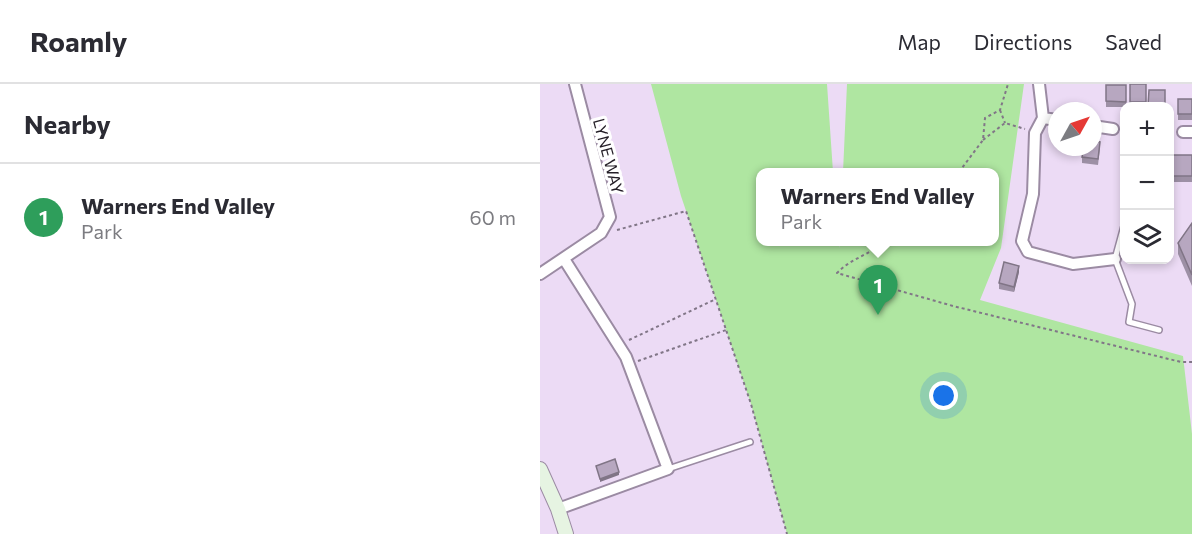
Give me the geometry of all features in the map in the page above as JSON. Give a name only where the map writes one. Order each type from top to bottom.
[{"type":"street","name":"LYNE WAY","points":[[575,84],[610,218],[600,233]]},
{"type":"street","points":[[1039,84],[1043,118],[1035,133],[1033,194],[1022,241],[1028,252],[1073,264],[1115,259]]},
{"type":"street","points":[[1043,118],[1048,119]]},
{"type":"street","points":[[1102,127],[1113,129]]},
{"type":"street","points":[[540,274],[600,233]]},
{"type":"street","points":[[558,509],[668,469],[629,365],[564,259]]},
{"type":"street","points":[[540,469],[558,509],[566,534]]},
{"type":"lane","points":[[1120,242],[1115,259],[1132,304],[1129,322],[1159,330]]},
{"type":"lane","points":[[668,469],[750,442]]},
{"type":"path","points":[[1005,123],[1000,110],[1008,84]]},
{"type":"path","points":[[983,140],[985,118],[1000,110]]},
{"type":"path","points":[[1005,123],[1035,133]]},
{"type":"path","points":[[962,168],[983,140],[1005,123]]},
{"type":"path","points":[[600,233],[686,211],[751,404],[787,534]]},
{"type":"path","points":[[879,246],[871,253],[847,263],[837,273],[964,309],[1181,362],[1192,362]]},
{"type":"path","points":[[618,345],[716,299]]},
{"type":"path","points":[[629,365],[726,330]]},
{"type":"green space","points":[[651,84],[827,84],[833,168],[756,168],[756,246],[840,246],[840,248],[840,246],[999,246],[999,168],[843,168],[847,84],[1024,84],[1001,248],[980,300],[1183,356],[1192,434],[1192,534],[787,534],[751,404],[681,196]]},
{"type":"building","points":[[1130,84],[1146,84],[1146,102],[1130,102]]},
{"type":"building","points":[[1106,85],[1126,85],[1126,102],[1106,101]]},
{"type":"building","points":[[1149,90],[1165,90],[1165,102],[1148,102]]},
{"type":"building","points":[[1178,99],[1192,99],[1192,114],[1178,114]]},
{"type":"building","points":[[1174,155],[1192,155],[1192,176],[1174,176]]},
{"type":"building","points":[[1082,156],[1098,156],[1098,159]]},
{"type":"building","points":[[1192,223],[1192,275],[1178,243]]},
{"type":"building","points":[[1004,262],[1019,266],[1014,287],[999,283]]},
{"type":"building","points":[[615,459],[619,472],[600,479],[596,466]]},
{"type":"place","name":"Warners End Valley","points":[[878,315]]}]
